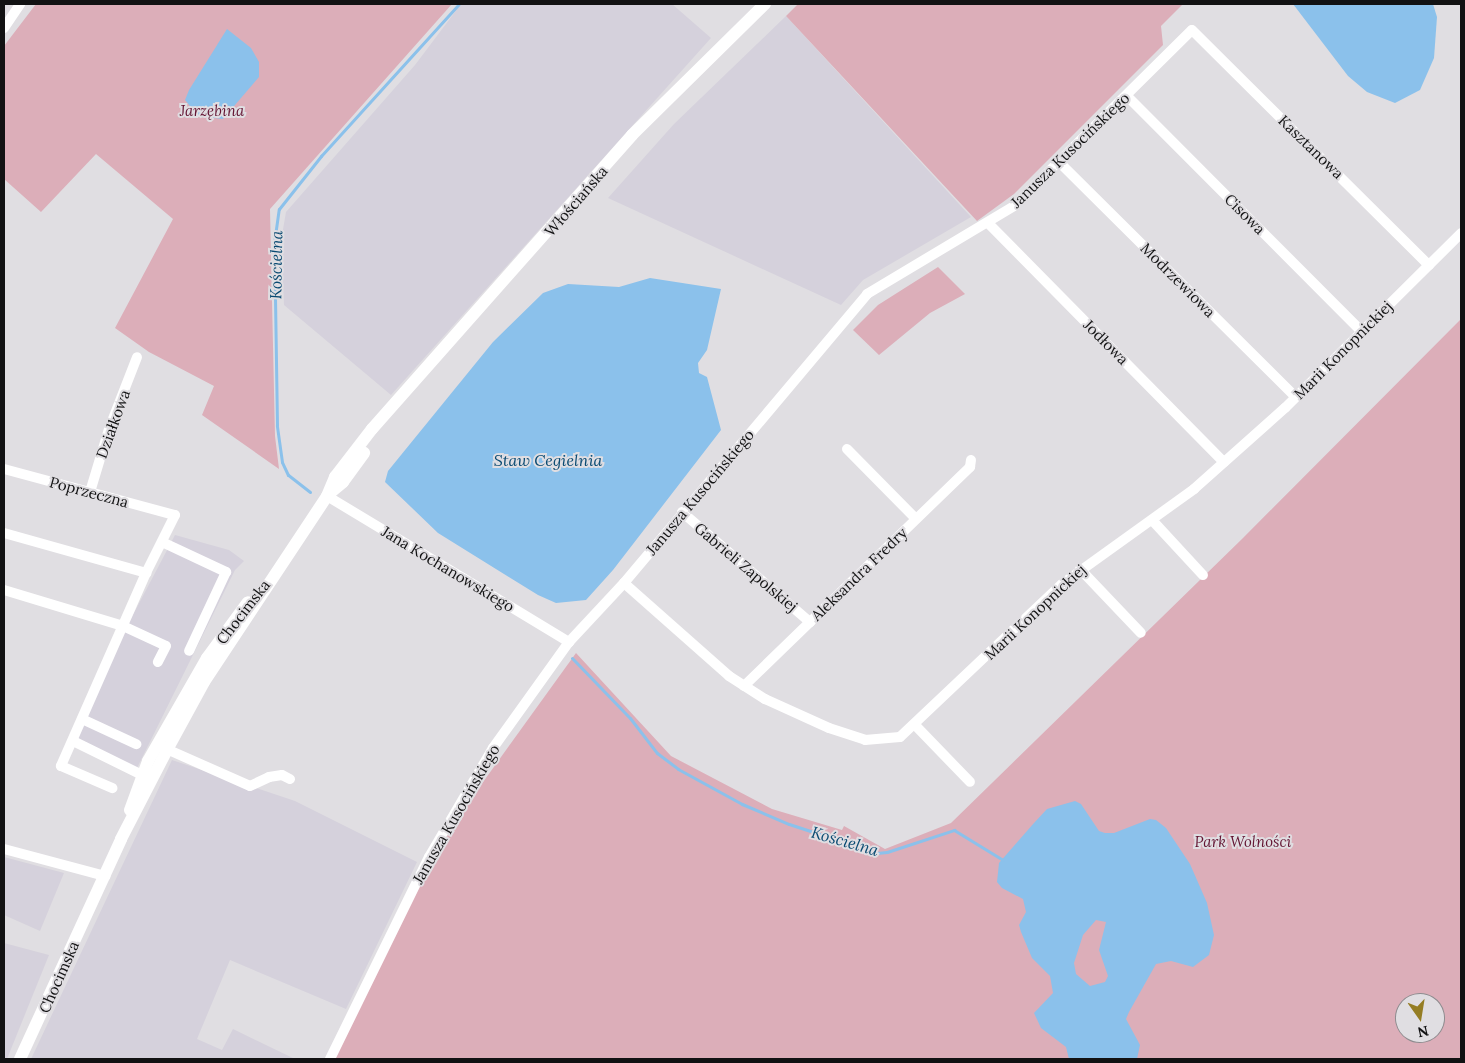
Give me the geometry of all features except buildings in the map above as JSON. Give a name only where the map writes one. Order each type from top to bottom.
[{"type":"main road","name":"Włościańska","points":[[271,576],[327,496],[343,482],[395,405],[632,136],[765,4]]},
{"type":"main road","name":"Chocimska","points":[[20,1059],[105,876],[120,839],[207,658],[271,576]]},
{"type":"main road","name":"Chocimska","points":[[120,839],[142,775],[163,747]]},
{"type":"street","points":[[4,28],[20,4]]},
{"type":"street","name":"Janusza Kusocińskiego","points":[[330,1059],[428,857],[493,748],[569,642],[624,582],[866,294],[1014,206],[1060,163],[1192,30]]},
{"type":"street","name":"Kasztanowa","points":[[1192,30],[1429,265]]},
{"type":"street","name":"Cisowa","points":[[1127,96],[1362,332]]},
{"type":"street","name":"Modrzewiowa","points":[[1060,163],[1296,397]]},
{"type":"street","name":"Jodłowa","points":[[988,223],[1224,462]]},
{"type":"street","name":"Marii Konopnickiej","points":[[624,582],[744,686],[795,714],[865,740],[900,737],[1080,569],[1152,520],[1224,462],[1296,397],[1461,233]]},
{"type":"street","name":"Działkowa","points":[[90,492],[109,429],[138,357]]},
{"type":"street","points":[[847,450],[916,518]]},
{"type":"street","name":"Aleksandra Fredry","points":[[744,686],[970,467],[971,460]]},
{"type":"street","name":"Poprzeczna","points":[[4,469],[175,515],[162,542]]},
{"type":"street","name":"Jana Kochanowskiego","points":[[327,496],[569,642]]},
{"type":"street","name":"Gabrieli Zapolskiej","points":[[682,512],[810,622]]},
{"type":"street","points":[[1152,520],[1203,575]]},
{"type":"street","points":[[4,533],[146,573]]},
{"type":"street","points":[[112,788],[61,766],[146,573],[162,542],[226,572],[189,651]]},
{"type":"street","points":[[1080,569],[1141,633]]},
{"type":"street","points":[[4,590],[123,626],[166,646],[158,662]]},
{"type":"street","points":[[82,719],[136,744]]},
{"type":"street","points":[[915,725],[970,782]]},
{"type":"street","points":[[73,741],[142,775]]},
{"type":"street","points":[[163,747],[250,786],[270,777],[282,775],[290,779]]},
{"type":"street","points":[[4,849],[105,876]]},
{"type":"shaded area","points":[[461,4],[672,4],[711,38],[391,395],[284,305],[281,241],[286,212],[415,65]]},
{"type":"shaded area","points":[[786,16],[971,217],[863,280],[841,305],[608,198],[674,124]]},
{"type":"shaded area","points":[[175,535],[229,550],[244,561],[235,570],[137,768],[77,740],[125,630]]},
{"type":"shaded area","points":[[172,760],[295,801],[417,862],[346,1009],[230,960],[197,1039],[222,1050],[233,1029],[295,1059],[31,1059]]},
{"type":"shaded area","points":[[4,857],[64,873],[40,931],[4,915]]},
{"type":"shaded area","points":[[4,943],[49,955],[7,1059],[4,1059]]},
{"type":"green space","name":"Jarzębina","points":[[36,4],[452,4],[270,209],[275,436],[279,469],[202,415],[214,386],[149,352],[115,328],[173,219],[96,154],[41,212],[4,179],[4,46]]},
{"type":"green space","points":[[798,4],[1183,4],[1161,26],[1163,45],[1014,194],[977,221],[786,16]]},
{"type":"green space","points":[[938,267],[965,294],[930,313],[879,355],[853,330],[878,305]]},
{"type":"green space","name":"Park Wolności","points":[[1461,319],[1461,1059],[330,1059],[429,857],[576,653],[671,756],[772,809],[842,830],[844,826],[885,849],[951,823],[1243,538]]},
{"type":"water","points":[[1293,4],[1433,4],[1437,17],[1434,58],[1420,90],[1395,103],[1367,92],[1348,76]]},
{"type":"water","points":[[227,29],[251,48],[259,62],[259,77],[223,119],[198,116],[185,100],[189,90]]},
{"type":"water","name":"Staw Cegielnia","points":[[650,278],[721,289],[707,350],[698,363],[699,373],[707,377],[721,430],[613,570],[586,600],[556,603],[538,595],[438,533],[385,482],[388,471],[493,342],[543,293],[568,284],[619,287]]},
{"type":"water","points":[[1075,801],[1081,804],[1099,831],[1105,833],[1114,833],[1150,819],[1156,820],[1166,828],[1190,864],[1207,903],[1214,935],[1209,955],[1193,967],[1171,961],[1156,964],[1129,1012],[1126,1019],[1140,1045],[1137,1059],[1069,1059],[1066,1047],[1041,1028],[1034,1013],[1053,993],[1050,976],[1032,958],[1021,932],[1019,925],[1026,912],[1023,899],[1002,888],[997,882],[999,863],[1047,809]],"holes":[[[1096,920],[1106,922],[1099,950],[1108,976],[1105,982],[1090,986],[1076,974],[1074,963],[1083,935]]]},
{"type":"waterway","name":"Kościelna","points":[[310,492],[288,475],[282,462],[277,425],[274,243],[279,209],[321,156],[459,4]]},
{"type":"waterway","name":"Kościelna","points":[[572,658],[630,718],[657,753],[678,769],[742,804],[789,824],[877,853],[887,852],[954,830],[1003,860]]}]
